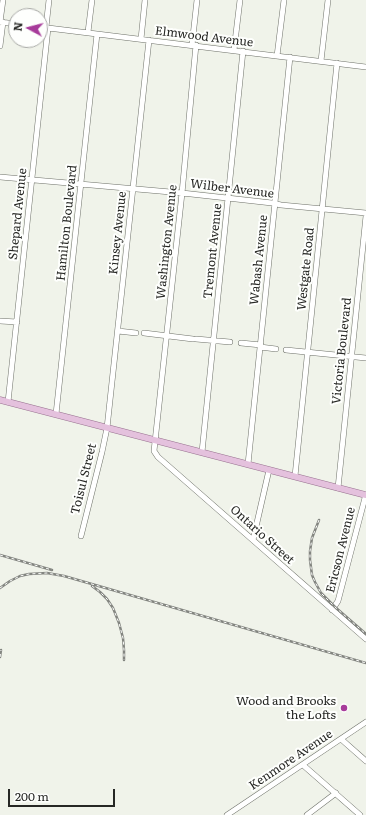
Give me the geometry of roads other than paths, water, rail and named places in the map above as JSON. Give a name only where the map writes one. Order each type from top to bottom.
[{"type":"main road","points":[[0,400],[366,495]]},
{"type":"street","points":[[0,46],[3,0]]},
{"type":"street","name":"Shepard Avenue","points":[[48,14],[49,0]]},
{"type":"street","points":[[88,32],[92,0]]},
{"type":"street","points":[[141,39],[145,0]]},
{"type":"street","name":"Washington Avenue","points":[[156,440],[182,193],[197,0]]},
{"type":"street","points":[[234,50],[240,0]]},
{"type":"street","points":[[277,56],[284,0]]},
{"type":"street","points":[[321,61],[328,0]]},
{"type":"street","name":"Elmwood Avenue","points":[[48,28],[366,67]]},
{"type":"street","name":"Hamilton Boulevard","points":[[56,414],[97,34]]},
{"type":"street","name":"Kinsey Avenue","points":[[107,428],[149,40]]},
{"type":"street","name":"Shepard Avenue","points":[[8,402],[45,48]]},
{"type":"street","name":"Tremont Avenue","points":[[202,452],[243,51]]},
{"type":"street","name":"Wabash Avenue","points":[[248,464],[290,57]]},
{"type":"street","name":"Westgate Road","points":[[295,476],[337,63]]},
{"type":"street","name":"Wilber Avenue","points":[[0,177],[182,193],[366,215]]},
{"type":"street","name":"Victoria Boulevard","points":[[338,488],[366,215]]},
{"type":"street","points":[[0,321],[17,322]]},
{"type":"street","points":[[118,331],[136,333]]},
{"type":"street","points":[[144,333],[230,342]]},
{"type":"street","points":[[241,343],[276,348]]},
{"type":"street","points":[[286,350],[366,358]]},
{"type":"street","name":"Toisul Street","points":[[80,536],[107,428]]},
{"type":"street","name":"Ontario Street","points":[[156,440],[154,451],[158,457],[366,639]]},
{"type":"street","points":[[253,540],[269,470]]},
{"type":"street","name":"Ericson Avenue","points":[[332,610],[338,601],[366,495]]},
{"type":"street","name":"Kenmore Avenue","points":[[227,815],[366,722]]},
{"type":"street","points":[[341,739],[366,761]]},
{"type":"street","points":[[303,765],[360,815]]},
{"type":"street","points":[[307,815],[336,793]]},
{"type":"railway","points":[[319,520],[312,538],[310,551],[312,575],[321,593],[366,634]]},
{"type":"railway","points":[[0,555],[52,570]]},
{"type":"railway","points":[[0,588],[20,576],[29,574],[47,573],[64,576],[366,663]]},
{"type":"railway","points":[[92,586],[107,599],[113,608],[123,638],[124,660]]},
{"type":"railway","points":[[0,657],[1,650]]},
{"type":"place","name":"Wood and Brooks the Lofts","points":[[344,708]]}]
